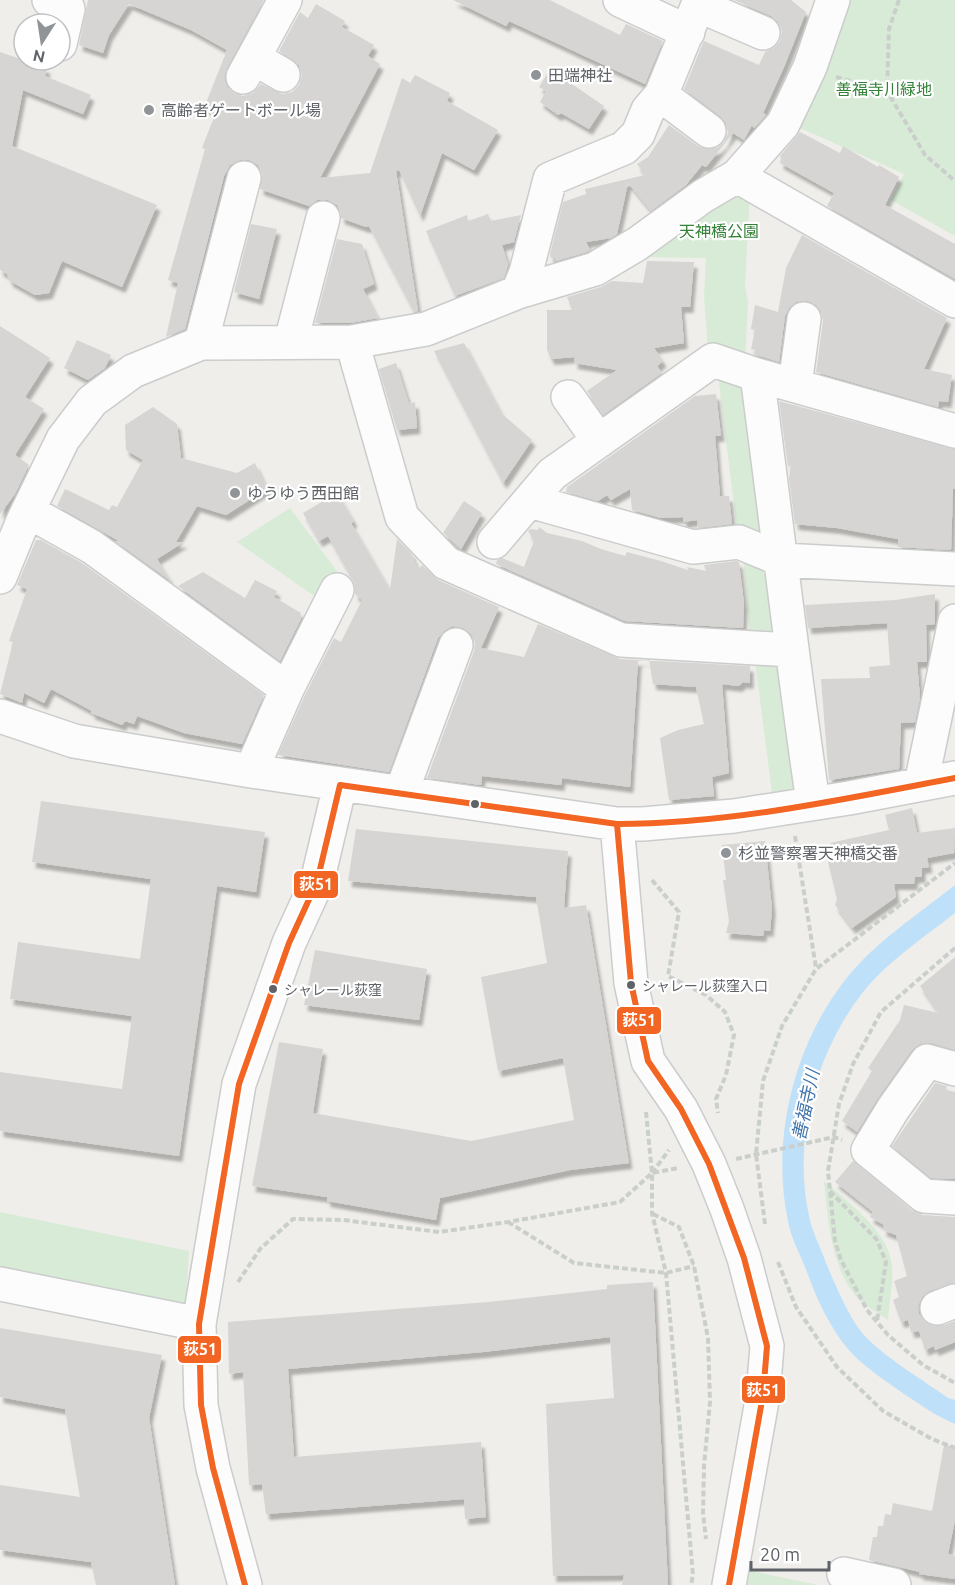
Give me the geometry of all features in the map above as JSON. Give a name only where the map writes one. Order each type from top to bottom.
[{"type":"street","points":[[49,0],[68,9],[67,12]]},
{"type":"street","points":[[283,75],[249,67],[285,0]]},
{"type":"street","points":[[620,0],[696,12],[763,33]]},
{"type":"street","points":[[0,577],[17,513],[63,439],[92,401],[134,371],[201,343],[352,342],[426,329],[518,292],[595,269],[637,244],[703,196],[737,176],[783,124],[810,67],[833,0]]},
{"type":"street","points":[[518,292],[526,272],[550,179],[624,148],[638,134],[648,110],[661,95],[696,12]]},
{"type":"street","points":[[661,95],[709,131]]},
{"type":"street","points":[[737,176],[955,301]]},
{"type":"street","points":[[201,343],[247,197]]},
{"type":"street","points":[[291,341],[323,218]]},
{"type":"street","points":[[795,386],[804,319]]},
{"type":"street","points":[[352,342],[402,517],[446,563],[621,640],[791,650]]},
{"type":"street","points":[[494,542],[552,474],[713,360],[795,386],[955,430]]},
{"type":"street","points":[[758,375],[782,560],[802,804]]},
{"type":"street","points":[[568,397],[599,441]]},
{"type":"street","points":[[530,501],[693,547],[739,542],[782,560],[955,569]]},
{"type":"street","points":[[17,513],[92,547],[287,689]]},
{"type":"street","points":[[250,771],[287,689],[337,590]]},
{"type":"street","points":[[921,784],[955,621]]},
{"type":"street","points":[[401,793],[456,645]]},
{"type":"street","points":[[0,716],[74,741],[250,771],[617,824],[735,816],[955,778]]},
{"type":"street","points":[[244,1585],[213,1468],[201,1406],[199,1324],[239,1084],[289,943],[317,882],[340,784]]},
{"type":"street","points":[[617,824],[631,983],[648,1061],[681,1109],[709,1164],[744,1258],[767,1346],[763,1395],[729,1585]]},
{"type":"street","points":[[955,1069],[927,1061],[893,1109],[868,1150],[924,1196],[955,1198]]},
{"type":"street","points":[[0,1284],[199,1324]]},
{"type":"street","points":[[844,1574],[894,1585]]},
{"type":"path","points":[[899,0],[889,29],[887,91],[925,155],[955,181]]},
{"type":"path","points":[[810,67],[816,71],[887,91]]},
{"type":"path","points":[[802,804],[816,969]]},
{"type":"path","points":[[766,1234],[756,1154],[763,1081],[782,1026],[816,969],[955,863]]},
{"type":"path","points":[[649,872],[653,882],[679,912],[668,976],[706,995],[725,1012],[734,1035],[726,1075],[716,1099],[719,1119]]},
{"type":"path","points":[[646,1108],[652,1173],[652,1213],[666,1273],[693,1575],[690,1585]]},
{"type":"path","points":[[778,1150],[832,1139]]},
{"type":"path","points":[[234,1287],[260,1249],[293,1219],[343,1220],[439,1232],[620,1202],[652,1173],[674,1143]]},
{"type":"path","points":[[652,1173],[684,1167]]},
{"type":"path","points":[[829,1190],[877,1240],[882,1249],[886,1262],[876,1322]]},
{"type":"path","points":[[652,1213],[679,1227],[694,1266],[708,1338],[710,1402],[704,1466],[703,1514],[706,1545]]},
{"type":"path","points":[[508,1222],[574,1263],[666,1273],[694,1266]]},
{"type":"path","points":[[775,1255],[796,1307],[837,1367],[883,1411],[932,1439],[955,1448]]},
{"type":"green space","name":"善福寺川緑地","points":[[844,0],[955,0],[955,236],[891,200],[904,174],[789,123]]},
{"type":"green space","name":"天神橋公園","points":[[731,187],[750,191],[745,286],[748,303],[745,362],[708,351],[704,296],[706,258],[646,257]]},
{"type":"green space","points":[[718,375],[741,382],[767,536],[737,529]]},
{"type":"green space","points":[[290,508],[337,571],[320,600],[237,542]]},
{"type":"green space","points":[[743,555],[773,567],[782,632],[750,638]]},
{"type":"green space","points":[[754,654],[777,655],[803,788],[772,793]]},
{"type":"green space","points":[[824,1181],[864,1216],[888,1249],[892,1274],[888,1320],[857,1298],[846,1282],[835,1254]]},
{"type":"green space","points":[[0,1212],[189,1251],[186,1303],[163,1303],[0,1272]]},
{"type":"green space","points":[[747,1570],[818,1585],[745,1585]]},
{"type":"water","name":"善福寺川","points":[[955,885],[955,913],[904,952],[881,973],[860,996],[844,1020],[819,1073],[811,1101],[804,1159],[805,1188],[812,1228],[853,1320],[864,1335],[882,1352],[948,1398],[955,1400],[955,1424],[904,1394],[859,1361],[829,1322],[791,1234],[783,1191],[782,1159],[790,1097],[810,1037],[825,1010],[842,984],[867,956],[895,931]]},
{"type":"building","points":[[88,0],[264,0],[224,77],[227,87],[243,96],[253,93],[261,84],[282,94],[292,92],[299,85],[302,75],[299,65],[279,51],[300,12],[308,18],[316,4],[345,21],[342,27],[374,45],[368,56],[380,64],[320,178],[370,173],[402,78],[410,83],[415,75],[450,93],[447,101],[498,130],[474,170],[442,153],[420,216],[399,170],[396,171],[418,311],[414,312],[369,226],[341,218],[337,205],[328,200],[317,200],[309,206],[260,189],[262,174],[258,165],[249,160],[240,160],[230,165],[224,176],[185,329],[166,337],[178,283],[168,280],[205,149],[202,148],[216,112],[204,108],[227,50],[191,30],[129,4],[109,35],[103,53],[79,45]]},
{"type":"building","points":[[453,0],[550,0],[620,35],[626,24],[663,41],[645,84],[509,21],[506,26]]},
{"type":"building","points":[[734,0],[791,0],[806,12],[763,113],[766,115],[754,128],[752,125],[744,140],[733,133],[706,167],[702,165],[686,185],[651,211],[628,183],[617,234],[611,238],[586,242],[590,250],[587,252],[556,261],[555,258],[551,258],[550,254],[563,202],[586,194],[585,189],[645,175],[637,164],[648,157],[669,125],[698,146],[706,149],[717,148],[724,142],[728,133],[726,123],[684,89],[704,41],[759,65],[765,52],[774,48],[780,41],[782,31],[778,22],[771,16]]},
{"type":"building","points":[[0,52],[12,56],[12,72],[46,72],[45,76],[91,95],[83,114],[23,90],[12,146],[157,205],[122,287],[62,261],[49,293],[35,295],[10,281],[7,274],[0,270]]},
{"type":"building","points":[[550,69],[604,106],[589,129],[561,113],[558,115],[540,102],[546,91],[539,87]]},
{"type":"building","points":[[800,132],[840,153],[843,146],[899,177],[885,205],[955,244],[955,279],[827,206],[834,193],[780,163],[780,156]]},
{"type":"building","points":[[488,214],[491,221],[521,215],[514,242],[502,245],[508,265],[504,278],[455,296],[426,231],[467,215],[468,221]]},
{"type":"building","points":[[251,224],[277,229],[259,299],[234,292]]},
{"type":"building","points":[[802,235],[947,318],[924,369],[952,375],[948,402],[939,401],[938,407],[816,372],[823,321],[821,311],[816,305],[807,301],[796,302],[785,316],[779,362],[754,354],[755,350],[751,349],[755,330],[751,329],[755,305],[778,312],[786,268]]},
{"type":"building","points":[[337,239],[362,244],[374,284],[363,289],[378,318],[350,323],[315,323]]},
{"type":"building","points":[[647,261],[694,262],[690,307],[681,307],[684,343],[654,348],[663,361],[657,366],[662,373],[603,415],[587,391],[617,370],[574,363],[575,357],[551,359],[547,350],[547,310],[572,310],[567,297],[601,287],[612,281],[643,283]]},
{"type":"building","points":[[0,326],[50,358],[25,397],[44,409],[15,455],[29,465],[15,494],[0,514]]},
{"type":"building","points":[[77,340],[111,355],[105,368],[88,380],[64,368]]},
{"type":"building","points":[[464,343],[501,413],[532,440],[503,483],[434,351]]},
{"type":"building","points":[[396,363],[409,404],[415,402],[417,428],[397,430],[379,369]]},
{"type":"building","points":[[716,394],[721,436],[715,436],[720,496],[729,496],[732,524],[698,528],[697,520],[683,522],[683,517],[661,518],[632,510],[630,489],[611,500],[607,495],[598,501],[566,492],[567,487],[695,396]]},
{"type":"building","points":[[779,401],[955,449],[951,550],[898,547],[898,539],[837,528],[795,524],[789,478],[791,466],[788,466]]},
{"type":"building","points":[[153,407],[177,424],[181,458],[237,473],[255,463],[267,489],[226,515],[197,506],[176,542],[184,542],[157,559],[171,581],[115,541],[119,541],[57,506],[65,489],[109,510],[112,505],[117,507],[143,460],[126,450],[125,425]]},
{"type":"building","points":[[337,493],[354,521],[351,523],[390,590],[397,539],[411,553],[418,570],[422,565],[438,580],[499,607],[481,648],[524,657],[538,624],[620,659],[645,660],[638,661],[630,787],[562,778],[561,785],[482,776],[481,785],[427,778],[474,651],[475,642],[471,634],[463,628],[453,626],[445,630],[438,638],[389,772],[278,755],[334,638],[341,642],[362,600],[355,594],[355,584],[328,536],[319,541],[303,513]]},
{"type":"building","points":[[464,501],[482,513],[461,549],[443,533]]},
{"type":"building","points":[[539,527],[547,533],[582,541],[625,556],[627,552],[688,570],[687,567],[706,571],[704,565],[739,562],[744,604],[743,628],[625,621],[496,564],[497,560],[502,558],[524,567],[534,541],[528,531],[538,530]]},
{"type":"building","points":[[36,540],[41,540],[82,563],[264,695],[242,744],[184,733],[137,716],[134,724],[125,721],[122,725],[91,713],[92,711],[51,689],[44,703],[24,693],[22,703],[0,694],[13,642],[9,641],[27,589],[17,585]]},
{"type":"building","points":[[203,572],[245,598],[255,580],[277,591],[274,597],[301,613],[301,619],[280,661],[178,586]]},
{"type":"building","points":[[935,594],[935,624],[926,625],[927,662],[917,662],[920,698],[915,722],[901,723],[899,769],[829,780],[821,679],[870,678],[869,667],[890,665],[887,623],[808,628],[805,605],[895,600]]},
{"type":"building","points":[[649,661],[750,666],[750,683],[743,682],[739,686],[722,684],[729,773],[712,777],[714,796],[669,800],[660,738],[678,730],[704,724],[696,687],[653,684]]},
{"type":"building","points":[[41,801],[265,832],[256,892],[217,886],[179,1156],[0,1131],[0,1072],[122,1089],[132,1016],[10,999],[18,942],[140,959],[151,879],[32,862]]},
{"type":"building","points":[[912,808],[917,833],[955,828],[954,853],[927,858],[929,867],[922,868],[922,877],[915,877],[914,884],[894,884],[896,897],[852,928],[835,905],[837,899],[828,862],[834,860],[830,843],[889,830],[885,815]]},
{"type":"building","points":[[356,829],[568,851],[564,908],[586,905],[629,1163],[570,1170],[440,1198],[436,1220],[327,1201],[327,1197],[252,1186],[279,1042],[323,1049],[313,1113],[471,1141],[574,1120],[563,1058],[498,1071],[481,977],[547,963],[536,897],[348,881]]},
{"type":"building","points":[[765,841],[772,909],[770,931],[764,930],[763,936],[726,933],[729,921],[723,880],[726,880],[722,845]]},
{"type":"building","points":[[315,950],[427,969],[419,1020],[304,1005]]},
{"type":"building","points":[[955,957],[955,1050],[931,1043],[920,1044],[912,1050],[857,1132],[842,1121],[872,1071],[868,1068],[900,1020],[904,1005],[939,1013],[920,986]]},
{"type":"building","points":[[935,1083],[947,1086],[946,1090],[955,1092],[955,1179],[931,1178],[892,1146]]},
{"type":"building","points":[[853,1161],[913,1211],[923,1215],[955,1217],[955,1283],[930,1291],[922,1297],[918,1306],[919,1314],[925,1322],[934,1326],[955,1321],[955,1342],[935,1350],[934,1346],[925,1350],[919,1331],[911,1332],[908,1320],[901,1322],[893,1300],[899,1297],[894,1281],[907,1276],[896,1235],[883,1230],[884,1225],[870,1217],[873,1212],[835,1182]]},
{"type":"building","points":[[653,1282],[668,1585],[622,1585],[624,1575],[553,1576],[546,1404],[614,1398],[610,1337],[483,1352],[288,1369],[294,1457],[481,1442],[486,1517],[465,1519],[464,1499],[266,1514],[262,1484],[249,1485],[243,1372],[229,1374],[228,1322],[488,1302],[607,1289],[607,1285]]},
{"type":"building","points":[[0,1328],[162,1355],[149,1418],[175,1585],[96,1585],[91,1562],[0,1550],[0,1485],[80,1497],[65,1409],[0,1397]]},
{"type":"building","points":[[944,1445],[955,1446],[955,1520],[948,1554],[955,1556],[955,1579],[919,1574],[920,1572],[869,1560],[873,1537],[877,1537],[878,1526],[883,1526],[885,1514],[891,1515],[893,1503],[932,1511]]},
{"type":"transit line","name":"荻51","points":[[245,1585],[213,1468],[201,1405],[199,1324],[239,1084],[289,943],[317,882],[340,785],[617,824],[702,820],[744,815],[829,802],[955,778]]},
{"type":"transit line","name":"荻51","points":[[617,824],[631,983],[648,1061],[681,1109],[709,1164],[744,1258],[767,1346],[763,1395],[729,1585]]},
{"type":"place","name":"田端神社","points":[[536,75]]},
{"type":"place","name":"高齢者ゲートボール場","points":[[149,110]]},
{"type":"place","name":"ゆうゆう西田館","points":[[235,493]]},
{"type":"place","name":"杉並警察署天神橋交番","points":[[726,853]]},
{"type":"place","name":"シャレール荻窪入口","points":[[631,985]]},
{"type":"place","name":"シャレール荻窪","points":[[273,989]]}]
